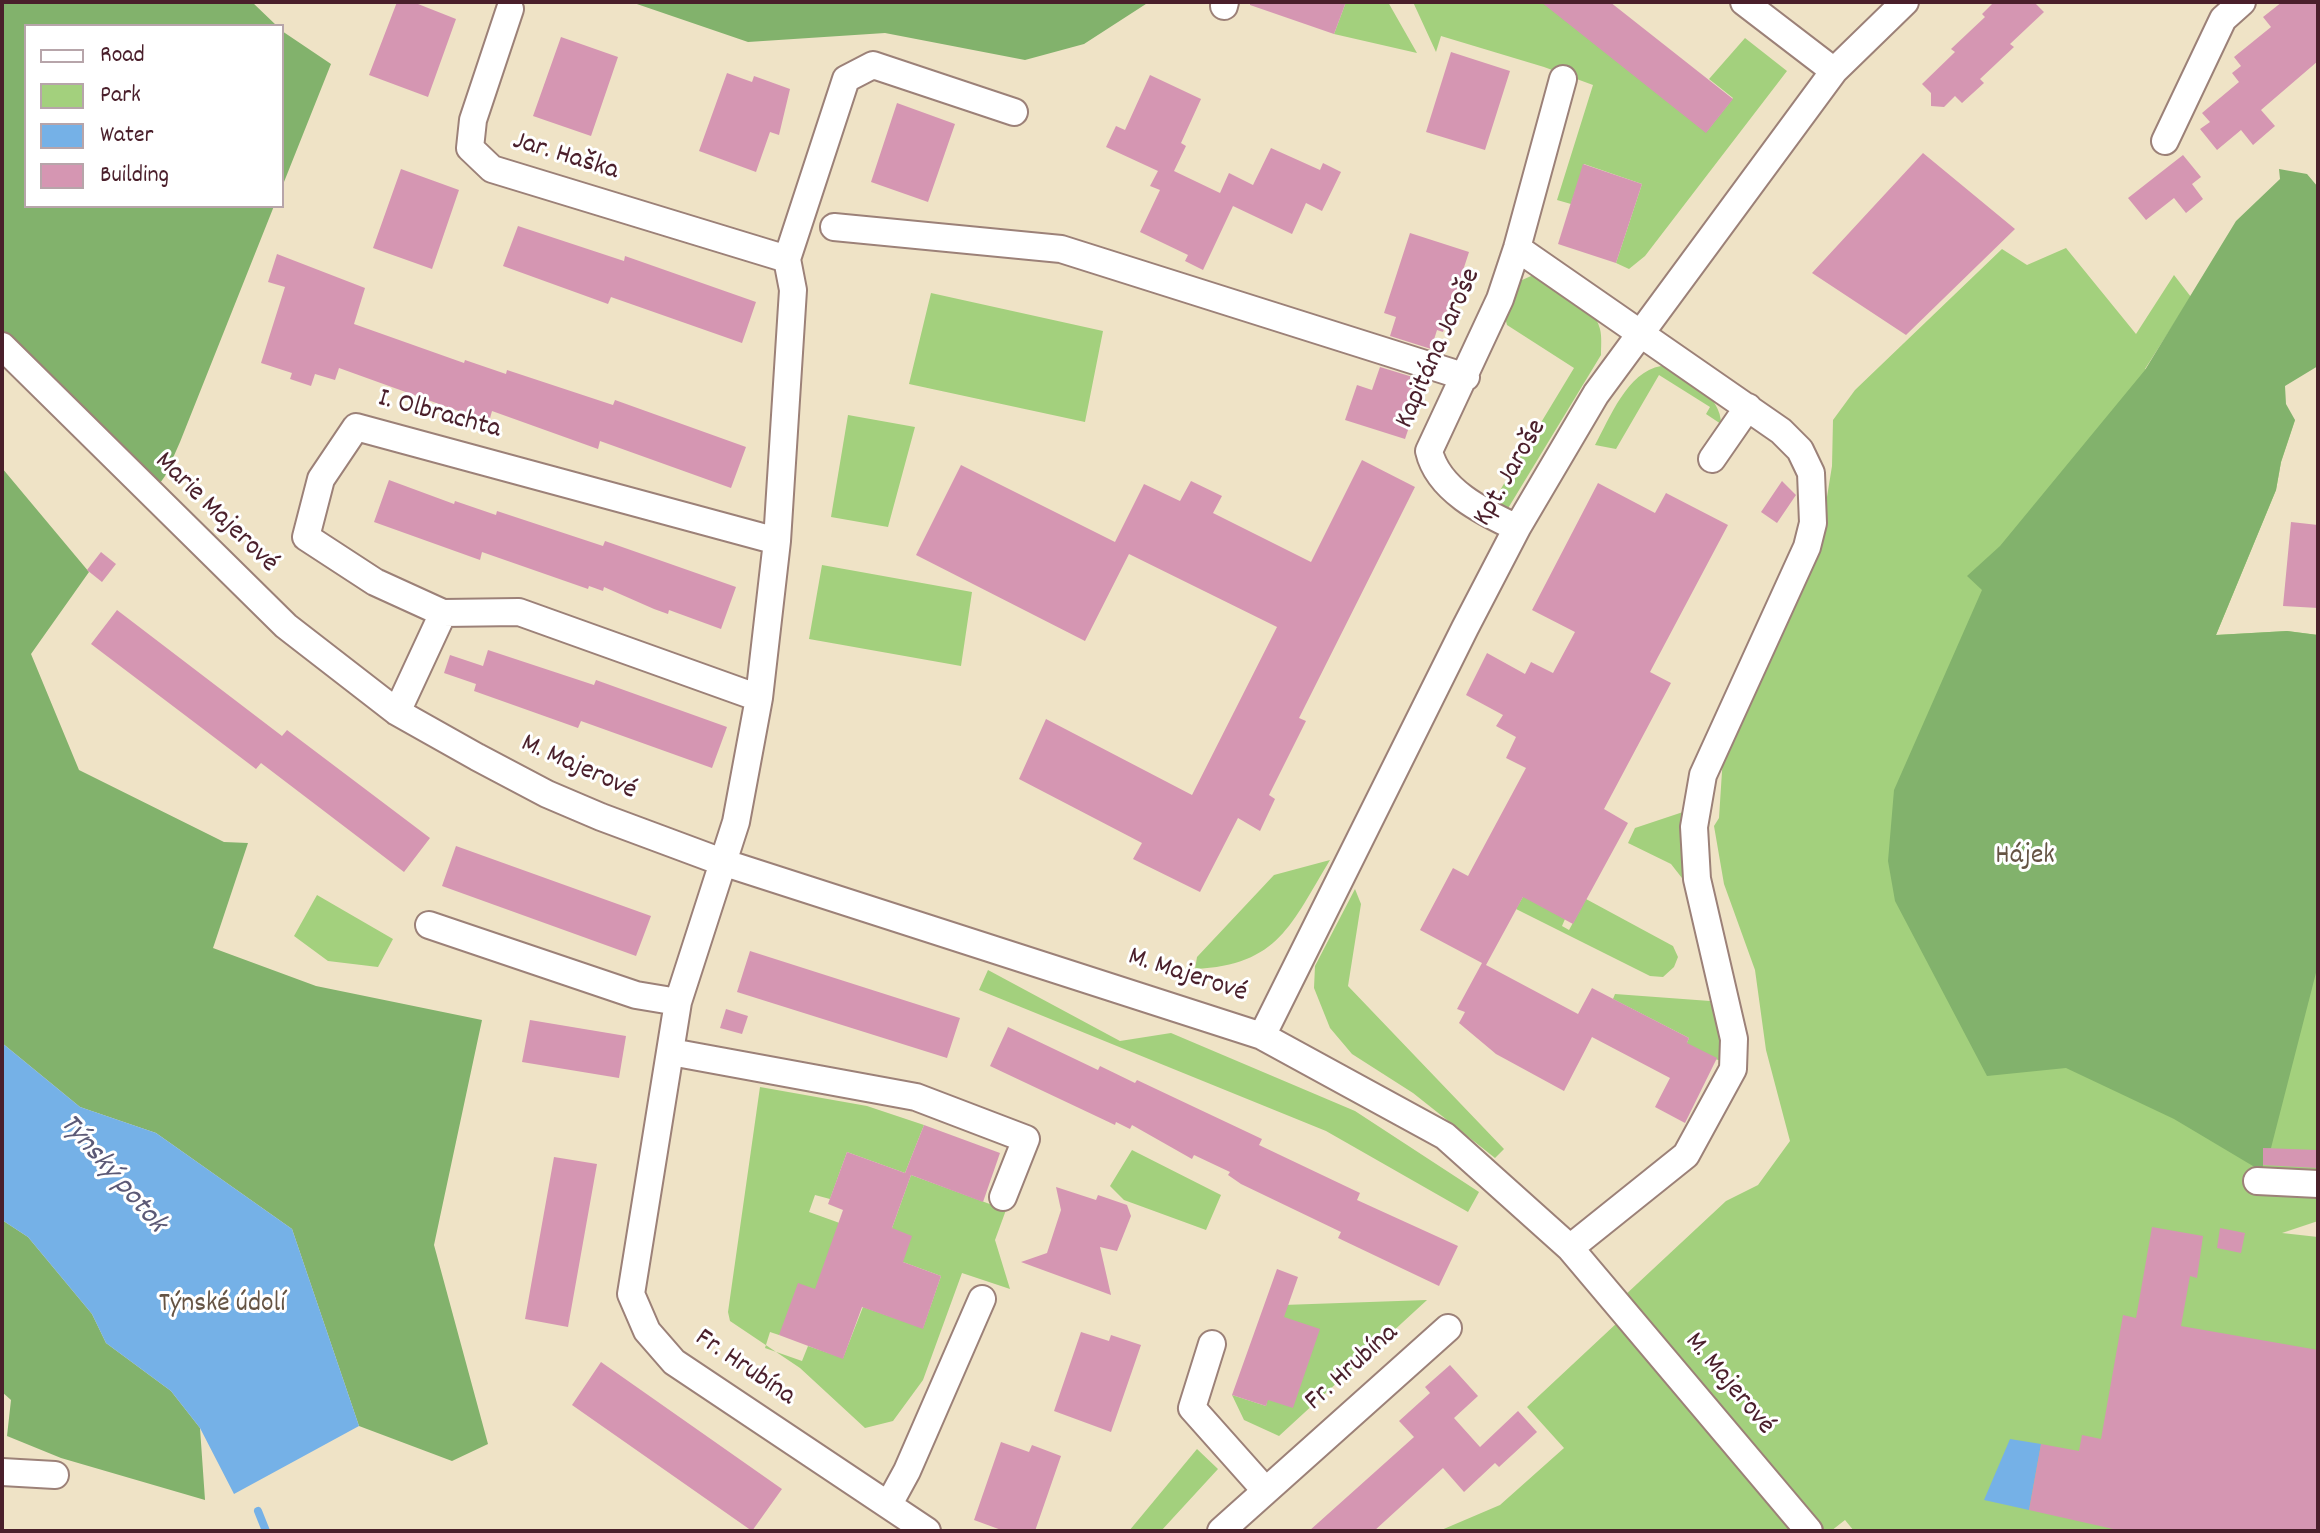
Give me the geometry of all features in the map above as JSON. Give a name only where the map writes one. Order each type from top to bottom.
[{"type":"street","points":[[1744,2],[1834,71]]},
{"type":"street","name":"Kpt. Jaroše","points":[[1262,1036],[1517,528],[1596,394],[1834,71],[1905,2]]},
{"type":"street","points":[[2165,141],[2223,19],[2242,2]]},
{"type":"street","name":"Jar. Haška","points":[[510,9],[473,120],[470,148],[492,169],[787,259]]},
{"type":"street","points":[[722,862],[736,822],[759,698],[777,541],[793,290],[787,259],[846,79],[873,65],[1014,112]]},
{"type":"street","name":"Kapitána Jaroše","points":[[1517,528],[1449,486],[1433,468],[1429,451],[1466,377],[1517,248],[1563,79]]},
{"type":"street","points":[[834,227],[1061,249],[1466,377]]},
{"type":"street","name":"Kapitána Jaroše","points":[[1517,248],[1748,407],[1800,450],[1811,473],[1815,495],[1807,547],[1703,775],[1697,797],[1697,879],[1734,1039],[1733,1069],[1686,1155],[1570,1248]]},
{"type":"street","name":"Marie Majerové","points":[[2,346],[286,626],[397,712]]},
{"type":"street","points":[[1712,459],[1748,407]]},
{"type":"street","name":"I. Olbrachta","points":[[443,613],[375,582],[306,537],[321,479],[356,427],[777,541]]},
{"type":"street","points":[[397,712],[443,613],[519,612],[759,698]]},
{"type":"street","name":"M. Majerové","points":[[397,712],[547,794],[722,862],[1262,1036],[1445,1136],[1570,1248],[1809,1531]]},
{"type":"street","name":"Fr. Hrubína","points":[[722,862],[678,1002],[631,1294],[647,1331],[674,1362],[927,1531]]},
{"type":"street","points":[[429,925],[636,995],[678,1002]]},
{"type":"street","points":[[671,1052],[916,1097],[1026,1139],[1003,1197]]},
{"type":"street","points":[[2257,1181],[2318,1184]]},
{"type":"street","points":[[889,1504],[907,1471],[982,1299]]},
{"type":"street","name":"Fr. Hrubína","points":[[1221,1531],[1448,1328]]},
{"type":"street","points":[[1212,1344],[1192,1408],[1265,1490]]},
{"type":"street","points":[[2,1472],[55,1475]]},
{"type":"green space","points":[[2,2],[252,2],[275,24],[24,24],[24,208],[273,208],[180,442],[165,476],[151,496],[2,346]]},
{"type":"green space","points":[[631,2],[1149,2],[1084,44],[1025,60],[885,33],[748,42]]},
{"type":"green space","points":[[1346,2],[1388,2],[1417,53],[1334,34]]},
{"type":"green space","points":[[1413,2],[1545,2],[1707,131],[1733,98],[1709,79],[1745,38],[1787,71],[1645,256],[1629,269],[1616,263],[1642,184],[1584,164],[1571,204],[1557,200],[1593,85],[1441,36],[1436,52]]},
{"type":"green space","points":[[284,32],[331,64],[284,182]]},
{"type":"green space","points":[[2279,169],[2307,174],[2318,187],[2318,366],[2285,386],[2286,404],[2295,420],[2281,462],[2276,490],[2216,635],[2287,631],[2318,635],[2318,965],[2271,1148],[2263,1149],[2263,1172],[2174,1119],[2066,1068],[1987,1076],[1895,901],[1888,861],[1894,790],[1982,590],[1967,576],[2000,546],[2145,370],[2236,221],[2280,179]]},
{"type":"green space","name":"Hájek","points":[[2066,248],[2136,334],[2174,275],[2191,297],[2145,369],[2295,420],[2281,462],[2276,490],[2216,635],[2287,631],[2318,635],[2318,1221],[2282,1233],[2318,1237],[2318,1531],[1854,1531],[1845,1520],[1831,1531],[1439,1531],[1500,1505],[1564,1448],[1527,1407],[1618,1322],[1608,1311],[1726,1201],[1758,1185],[1790,1141],[1766,1050],[1755,970],[1724,884],[1714,826],[1719,818],[1723,756],[1820,540],[1832,466],[1833,420],[1855,390],[2002,249],[2027,265]]},
{"type":"green space","points":[[1531,276],[1552,282],[1573,294],[1590,310],[1600,329],[1601,355],[1507,510],[1499,501],[1499,492],[1574,368],[1507,325],[1501,302],[1511,285]]},
{"type":"green space","points":[[931,293],[1103,331],[1085,422],[909,384]]},
{"type":"green space","points":[[1661,366],[1691,380],[1709,395],[1720,414],[1721,424],[1706,414],[1710,407],[1659,375],[1616,449],[1595,445],[1629,387],[1638,377]]},
{"type":"green space","points":[[848,415],[915,427],[888,527],[831,517]]},
{"type":"green space","points":[[2,468],[89,572],[31,654],[79,770],[224,842],[248,843],[213,948],[316,986],[482,1020],[434,1245],[488,1444],[452,1461],[359,1426],[292,1229],[156,1133],[80,1107],[2,1043]]},
{"type":"green space","points":[[822,565],[972,592],[961,666],[809,639]]},
{"type":"green space","points":[[1683,812],[1689,887],[1671,864],[1628,843],[1635,828]]},
{"type":"green space","points":[[1330,860],[1292,922],[1264,950],[1223,966],[1195,969],[1197,957],[1274,875]]},
{"type":"green space","points":[[1355,889],[1361,904],[1348,986],[1504,1149],[1495,1158],[1413,1093],[1352,1054],[1330,1028],[1314,988],[1315,966]]},
{"type":"green space","points":[[317,895],[393,939],[378,967],[328,961],[294,936]]},
{"type":"green space","points":[[1524,895],[1565,919],[1562,926],[1569,930],[1586,899],[1673,946],[1678,957],[1674,967],[1663,977],[1650,976],[1516,909]]},
{"type":"green space","points":[[988,970],[1120,1041],[1171,1033],[1355,1111],[1479,1192],[1468,1212],[1326,1131],[979,990]]},
{"type":"green space","points":[[1615,994],[1710,1001],[1726,1054],[1723,1061],[1683,1052],[1689,1038],[1613,999]]},
{"type":"green space","points":[[760,1087],[867,1106],[924,1125],[905,1173],[847,1152],[830,1199],[815,1195],[809,1212],[848,1226],[886,1226],[779,1335],[770,1332],[766,1345],[730,1321],[728,1312]]},
{"type":"green space","points":[[1132,1150],[1221,1195],[1206,1230],[1124,1200],[1110,1186]]},
{"type":"green space","points":[[911,1175],[1006,1210],[995,1240],[1010,1289],[962,1273],[923,1380],[893,1421],[865,1428],[800,1368],[776,1352],[802,1361],[808,1346],[843,1358],[863,1307],[923,1328],[941,1276],[903,1262],[892,1228]]},
{"type":"green space","points":[[2,1220],[28,1237],[92,1314],[106,1343],[171,1391],[200,1428],[205,1500],[61,1458],[7,1436],[11,1400],[2,1392]]},
{"type":"green space","points":[[1427,1300],[1279,1436],[1244,1420],[1232,1395],[1266,1406],[1283,1305]]},
{"type":"green space","points":[[1197,1449],[1218,1469],[1161,1531],[1129,1531]]},
{"type":"water","points":[[2,1043],[80,1107],[156,1133],[292,1229],[359,1426],[234,1494],[200,1428],[171,1391],[106,1343],[92,1314],[28,1237],[2,1220]]},
{"type":"water","points":[[2010,1439],[2041,1444],[2029,1510],[1984,1500]]},
{"type":"building","points":[[397,2],[413,2],[456,19],[428,97],[369,75]]},
{"type":"building","points":[[1250,2],[1346,2],[1334,34],[1250,5]]},
{"type":"building","points":[[1541,2],[1610,2],[1733,99],[1706,133]]},
{"type":"building","points":[[1994,2],[2034,2],[2044,12],[2010,44],[2014,47],[1980,79],[1984,83],[1962,103],[1955,96],[1944,107],[1931,106],[1931,93],[1922,84],[1955,52],[1951,49],[1985,17],[1982,14]]},
{"type":"building","points":[[2282,2],[2318,2],[2318,61],[2261,110],[2275,126],[2253,145],[2241,130],[2217,150],[2200,129],[2210,122],[2202,113],[2239,82],[2232,73],[2241,66],[2234,57],[2271,27],[2263,17]]},
{"type":"building","points":[[561,37],[618,57],[591,136],[533,116]]},
{"type":"building","points":[[1451,52],[1510,71],[1485,150],[1426,132]]},
{"type":"building","points":[[727,73],[752,82],[754,76],[790,89],[779,135],[770,132],[756,172],[699,151]]},
{"type":"building","points":[[1150,75],[1201,99],[1181,143],[1186,146],[1174,171],[1220,193],[1229,173],[1253,185],[1271,148],[1320,170],[1323,163],[1341,172],[1322,211],[1306,203],[1292,234],[1233,206],[1203,270],[1185,261],[1188,255],[1140,232],[1160,190],[1150,186],[1158,171],[1106,147],[1116,126],[1125,130]]},
{"type":"building","points":[[897,103],[955,124],[928,202],[871,182]]},
{"type":"building","points":[[1923,153],[2015,229],[1906,335],[1812,273]]},
{"type":"building","points":[[2183,155],[2201,177],[2192,184],[2203,199],[2186,213],[2174,198],[2146,220],[2128,198]]},
{"type":"building","points":[[1583,164],[1642,184],[1616,263],[1558,244]]},
{"type":"building","points":[[401,169],[459,190],[432,269],[373,248]]},
{"type":"building","points":[[518,226],[624,261],[625,256],[756,302],[742,343],[611,297],[608,304],[503,266]]},
{"type":"building","points":[[1410,233],[1469,252],[1443,332],[1437,330],[1431,349],[1390,336],[1396,317],[1384,313]]},
{"type":"building","points":[[277,254],[365,288],[354,324],[464,363],[465,360],[506,374],[507,370],[613,405],[615,400],[746,447],[731,488],[600,441],[598,449],[492,411],[489,422],[339,368],[335,380],[315,374],[311,386],[290,379],[292,373],[261,363],[285,287],[268,282]]},
{"type":"building","points":[[1380,367],[1416,378],[1404,415],[1412,418],[1405,439],[1345,420],[1357,385],[1372,390]]},
{"type":"building","points":[[1362,460],[1415,487],[1299,718],[1306,721],[1269,795],[1275,799],[1260,831],[1238,818],[1200,892],[1133,859],[1142,843],[1019,779],[1046,719],[1192,795],[1277,627],[1129,554],[1085,641],[916,555],[961,465],[1115,542],[1144,484],[1180,501],[1191,481],[1222,496],[1213,513],[1311,562]]},
{"type":"building","points":[[389,480],[454,504],[455,501],[496,515],[497,511],[603,546],[605,541],[736,587],[721,629],[669,610],[668,614],[654,609],[604,587],[603,591],[589,586],[588,589],[482,552],[480,560],[374,522]]},
{"type":"building","points":[[1782,481],[1796,495],[1777,523],[1761,512]]},
{"type":"building","points":[[1598,483],[1655,513],[1666,493],[1728,525],[1650,672],[1671,683],[1604,809],[1628,823],[1573,924],[1523,897],[1486,965],[1578,1014],[1592,988],[1689,1038],[1687,1043],[1717,1058],[1685,1123],[1655,1107],[1670,1078],[1592,1037],[1564,1091],[1496,1054],[1459,1023],[1465,1012],[1457,1009],[1482,963],[1420,930],[1453,868],[1468,876],[1526,768],[1506,758],[1516,737],[1496,726],[1503,715],[1466,695],[1487,653],[1525,674],[1531,662],[1553,673],[1575,632],[1532,610]]},
{"type":"building","points":[[2291,522],[2318,525],[2318,608],[2283,606]]},
{"type":"building","points":[[101,552],[116,564],[102,582],[87,570]]},
{"type":"building","points":[[117,610],[282,736],[287,730],[430,838],[404,872],[261,763],[256,769],[91,644]]},
{"type":"building","points":[[488,650],[594,685],[596,680],[727,727],[712,768],[581,721],[578,728],[474,691],[476,684],[444,673],[450,655],[483,666]]},
{"type":"building","points":[[456,846],[651,916],[636,956],[442,886]]},
{"type":"building","points":[[750,951],[960,1018],[947,1058],[737,992]]},
{"type":"building","points":[[726,1009],[748,1016],[742,1034],[720,1028]]},
{"type":"building","points":[[530,1020],[626,1036],[619,1078],[522,1062]]},
{"type":"building","points":[[1008,1027],[1098,1070],[1100,1066],[1135,1083],[1137,1080],[1262,1139],[1259,1145],[1360,1193],[1357,1200],[1458,1246],[1439,1286],[1338,1238],[1341,1232],[1241,1184],[1228,1175],[1230,1172],[1194,1155],[1192,1159],[1132,1125],[1130,1129],[1116,1122],[1115,1125],[990,1066]]},
{"type":"building","points":[[924,1125],[1000,1153],[983,1202],[911,1175],[892,1228],[912,1236],[903,1262],[941,1276],[923,1329],[862,1307],[843,1359],[779,1335],[798,1283],[815,1289],[843,1210],[828,1204],[847,1152],[905,1173]]},
{"type":"building","points":[[2263,1148],[2318,1150],[2318,1168],[2263,1165]]},
{"type":"building","points":[[554,1157],[597,1164],[568,1327],[525,1319]]},
{"type":"building","points":[[1056,1187],[1096,1200],[1098,1195],[1127,1205],[1131,1216],[1117,1251],[1100,1247],[1111,1295],[1021,1262],[1047,1253],[1061,1210]]},
{"type":"building","points":[[2152,1227],[2203,1236],[2197,1278],[2190,1276],[2181,1326],[2318,1350],[2318,1531],[2122,1531],[2029,1510],[2041,1444],[2079,1451],[2082,1435],[2101,1439],[2123,1315],[2136,1318]]},
{"type":"building","points":[[2220,1228],[2245,1233],[2241,1253],[2217,1248]]},
{"type":"building","points":[[1277,1269],[1298,1277],[1284,1317],[1320,1329],[1293,1408],[1268,1400],[1266,1406],[1232,1395]]},
{"type":"building","points":[[1081,1332],[1109,1341],[1111,1335],[1141,1345],[1111,1432],[1054,1411]]},
{"type":"building","points":[[601,1362],[782,1489],[752,1531],[572,1405]]},
{"type":"building","points":[[1450,1365],[1478,1396],[1454,1418],[1480,1447],[1518,1411],[1537,1432],[1499,1467],[1495,1463],[1464,1492],[1443,1468],[1374,1531],[1309,1531],[1414,1437],[1399,1421],[1430,1393],[1425,1387]]},
{"type":"building","points":[[1001,1442],[1029,1452],[1032,1445],[1061,1456],[1035,1531],[1004,1531],[974,1520]]},
{"type":"waterway","name":"Týnský potok","points":[[258,1511],[266,1531]]},
{"type":"park label","name":"Týnské údolí","points":[[222,1306]]}]
